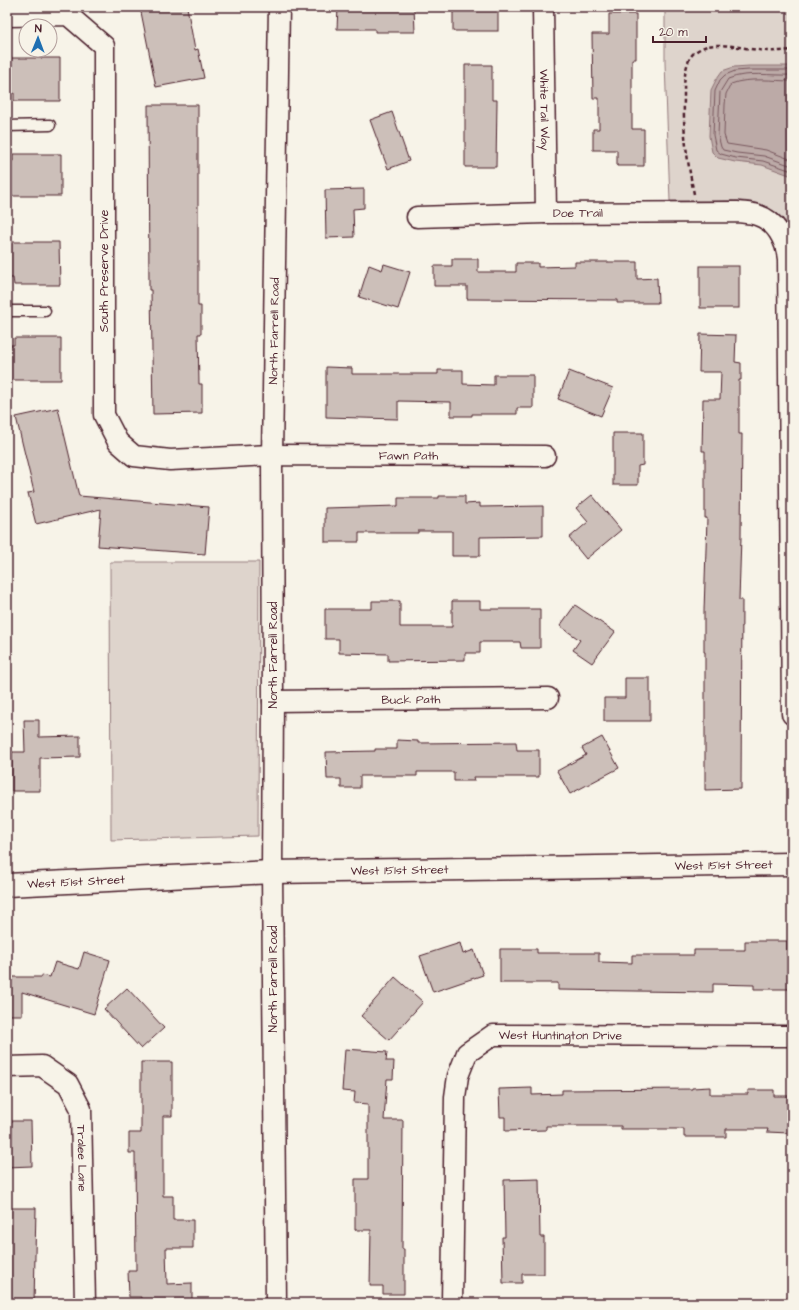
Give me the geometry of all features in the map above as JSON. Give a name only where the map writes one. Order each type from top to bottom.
[{"type":"street","name":"North Farrell Road","points":[[276,1303],[272,872],[272,455],[279,7]]},
{"type":"street","name":"White Tail Way","points":[[543,7],[546,213]]},
{"type":"street","name":"South Preserve Drive","points":[[7,16],[68,15],[104,46],[104,415],[118,442],[134,456],[170,460],[272,455]]},
{"type":"street","name":"Doe Trail","points":[[417,217],[546,213],[738,212],[757,215],[767,220],[783,237],[787,247],[788,259],[792,714]]},
{"type":"street","name":"Fawn Path","points":[[272,455],[545,456]]},
{"type":"street","name":"Buck Path","points":[[273,701],[548,698]]},
{"type":"street","name":"West 151st Street","points":[[7,885],[272,872],[792,864]]},
{"type":"street","name":"West Huntington Drive","points":[[452,1303],[455,1097],[458,1076],[466,1053],[493,1035],[792,1036]]},
{"type":"street","name":"Tralee Lane","points":[[7,1067],[42,1066],[68,1084],[81,1109],[85,1303]]},
{"type":"lane","points":[[7,126],[50,125]]},
{"type":"lane","points":[[7,311],[45,311]]},
{"type":"path","points":[[697,212],[684,141],[684,83],[687,66],[691,56],[705,47],[715,45],[726,45],[777,52],[792,50]]},
{"type":"shaded area","points":[[665,7],[792,7],[792,229],[776,212],[759,204],[740,201],[670,201],[665,63]]},
{"type":"shaded area","points":[[110,562],[259,562],[258,836],[111,840]]},
{"type":"water","points":[[792,66],[792,176],[762,165],[735,162],[718,158],[712,152],[709,136],[711,90],[722,71],[734,67]]},
{"type":"building","points":[[140,7],[187,7],[195,50],[198,49],[204,78],[156,87]]},
{"type":"building","points":[[338,7],[414,7],[415,32],[375,32],[375,29],[337,29]]},
{"type":"building","points":[[453,7],[498,7],[498,31],[453,31]]},
{"type":"building","points":[[609,14],[636,14],[636,59],[632,59],[632,129],[644,129],[644,166],[617,166],[617,150],[593,150],[593,129],[599,129],[599,98],[593,98],[592,34],[609,34]]},
{"type":"building","points":[[7,58],[60,58],[60,101],[14,101],[14,93],[7,93]]},
{"type":"building","points":[[465,65],[492,65],[492,100],[497,100],[496,167],[465,167]]},
{"type":"building","points":[[148,105],[198,105],[198,306],[201,306],[201,334],[198,334],[199,384],[202,384],[202,413],[153,414],[151,290],[149,290]]},
{"type":"building","points":[[392,112],[409,161],[388,169],[370,120]]},
{"type":"building","points":[[13,154],[61,154],[61,196],[7,196],[7,161],[13,161]]},
{"type":"building","points":[[364,189],[364,208],[353,209],[354,237],[326,238],[325,190]]},
{"type":"building","points":[[7,242],[59,242],[60,285],[14,285],[13,278],[7,278]]},
{"type":"building","points":[[452,259],[478,259],[478,272],[516,272],[516,263],[538,263],[538,267],[575,266],[575,262],[637,262],[637,279],[657,278],[658,303],[617,303],[617,300],[467,299],[467,286],[434,286],[434,266],[452,266]]},
{"type":"building","points":[[384,264],[410,272],[398,309],[359,297],[369,265],[382,270]]},
{"type":"building","points":[[700,266],[739,266],[739,308],[700,308]]},
{"type":"building","points":[[700,334],[736,335],[735,362],[741,363],[741,380],[739,380],[739,434],[742,434],[739,600],[742,600],[741,789],[705,790],[704,611],[707,518],[705,518],[705,451],[702,451],[703,399],[720,399],[721,372],[699,372]]},
{"type":"building","points":[[14,338],[61,338],[61,380],[7,380],[7,345],[14,345]]},
{"type":"building","points":[[326,367],[352,368],[352,374],[438,374],[438,370],[463,370],[463,384],[494,385],[494,375],[533,375],[533,408],[517,408],[517,414],[472,414],[472,416],[451,416],[451,402],[398,401],[398,419],[326,417]]},
{"type":"building","points":[[569,371],[613,388],[601,416],[558,399]]},
{"type":"building","points":[[58,408],[79,496],[209,507],[205,554],[98,546],[101,509],[36,524],[28,493],[34,492],[16,417]]},
{"type":"building","points":[[613,433],[643,433],[643,465],[638,466],[638,485],[613,485]]},
{"type":"building","points":[[592,495],[621,530],[586,559],[569,538],[588,522],[576,508]]},
{"type":"building","points":[[439,496],[465,496],[465,504],[480,503],[480,507],[543,506],[543,536],[480,537],[480,556],[452,556],[452,531],[418,531],[418,533],[359,533],[359,542],[325,542],[325,508],[398,506],[398,498],[439,498]]},
{"type":"building","points":[[372,601],[400,601],[400,627],[452,627],[452,601],[480,601],[480,609],[540,609],[540,648],[521,648],[520,642],[480,642],[480,653],[465,653],[465,660],[388,661],[388,654],[339,653],[339,639],[325,639],[325,609],[372,609]]},
{"type":"building","points":[[575,605],[615,632],[592,663],[573,650],[580,640],[560,626]]},
{"type":"building","points":[[625,678],[650,678],[650,721],[604,721],[604,698],[625,698]]},
{"type":"building","points":[[24,720],[39,720],[39,737],[80,736],[80,757],[40,758],[40,791],[12,791],[12,752],[25,752]]},
{"type":"building","points":[[602,737],[619,768],[570,794],[557,771],[586,755],[582,748]]},
{"type":"building","points":[[397,740],[418,741],[418,743],[516,742],[517,750],[539,750],[539,777],[473,777],[474,781],[454,781],[454,772],[417,772],[417,776],[360,776],[360,788],[341,788],[341,779],[327,779],[326,752],[397,749]]},
{"type":"building","points":[[745,941],[787,941],[787,955],[792,955],[792,989],[754,989],[754,985],[713,984],[713,992],[558,990],[558,983],[500,983],[500,949],[537,949],[537,953],[599,953],[599,962],[632,963],[632,955],[694,955],[694,950],[745,950]]},
{"type":"building","points":[[460,943],[463,954],[474,950],[483,975],[433,992],[420,956]]},
{"type":"building","points":[[84,952],[110,960],[94,1014],[22,992],[22,1015],[7,1015],[7,977],[42,977],[42,975],[50,977],[55,962],[79,969]]},
{"type":"building","points":[[395,977],[423,1002],[389,1040],[361,1016]]},
{"type":"building","points":[[127,988],[164,1028],[141,1049],[104,1009]]},
{"type":"building","points":[[345,1049],[387,1052],[386,1061],[394,1061],[393,1079],[387,1079],[384,1120],[403,1120],[402,1249],[404,1249],[404,1294],[383,1294],[383,1286],[370,1286],[371,1230],[355,1230],[355,1179],[368,1179],[368,1104],[354,1103],[355,1092],[342,1091]]},
{"type":"building","points":[[141,1062],[172,1062],[172,1116],[163,1116],[163,1196],[173,1196],[173,1220],[193,1220],[193,1248],[166,1248],[167,1284],[192,1283],[192,1303],[141,1303],[141,1297],[129,1297],[128,1271],[136,1271],[135,1153],[129,1153],[129,1133],[141,1133]]},
{"type":"building","points":[[710,1087],[710,1094],[748,1094],[748,1090],[774,1090],[774,1096],[792,1096],[792,1130],[789,1130],[789,1133],[767,1132],[768,1129],[726,1129],[726,1137],[684,1137],[684,1129],[621,1129],[621,1126],[546,1126],[546,1130],[505,1131],[505,1117],[500,1117],[499,1089],[532,1088],[532,1095],[562,1094],[562,1090],[692,1089]]},
{"type":"building","points":[[7,1121],[31,1121],[32,1166],[7,1167]]},
{"type":"building","points":[[539,1179],[540,1237],[544,1237],[544,1274],[522,1274],[522,1283],[503,1283],[502,1237],[505,1237],[504,1180]]},
{"type":"building","points":[[7,1208],[36,1208],[34,1303],[7,1303]]}]
